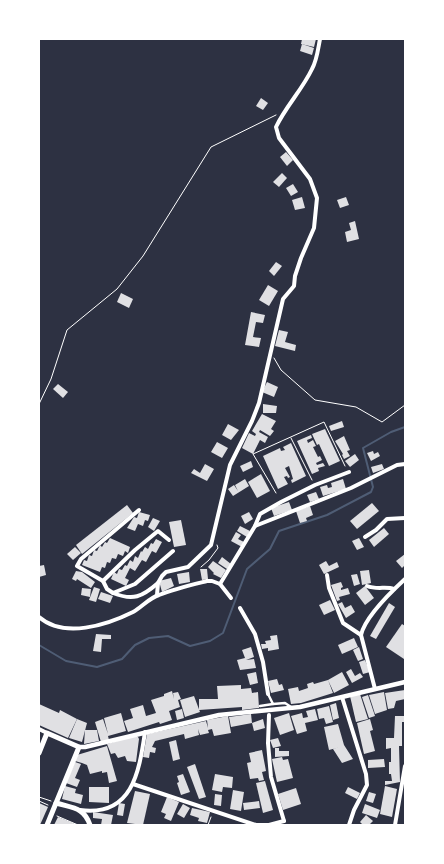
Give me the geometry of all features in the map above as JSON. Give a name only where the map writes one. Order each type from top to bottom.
[{"type":"main road","points":[[39,753],[47,733],[78,747],[47,825]]},
{"type":"main road","points":[[56,803],[80,810],[86,816],[90,825]]},
{"type":"street","points":[[139,510],[81,559],[77,566],[103,581],[113,593],[125,598],[148,592],[166,572],[188,567],[210,546],[230,465],[259,403],[283,300],[294,286],[301,258],[314,228],[317,198],[310,179],[279,138],[276,126],[282,113],[303,85],[313,67],[320,39]]},
{"type":"street","points":[[255,526],[351,488],[397,465],[405,464]]},
{"type":"street","points":[[220,584],[239,556],[260,514],[315,485],[349,472]]},
{"type":"street","points":[[365,537],[376,530],[387,519],[405,518]]},
{"type":"street","points":[[103,581],[158,531],[169,540]]},
{"type":"street","points":[[113,593],[135,584],[173,551]]},
{"type":"street","points":[[327,575],[329,588],[343,622],[361,635]]},
{"type":"street","points":[[375,689],[361,635],[362,628],[384,599],[405,579]]},
{"type":"street","points":[[39,617],[54,626],[67,629],[109,622],[135,611],[157,595],[207,580],[220,584],[231,598]]},
{"type":"street","points":[[157,595],[158,583]]},
{"type":"street","points":[[367,586],[379,589],[389,587],[394,589]]},
{"type":"street","points":[[240,608],[255,634],[263,662],[268,694],[273,704]]},
{"type":"street","points":[[78,747],[85,747],[219,715],[292,708],[405,682]]},
{"type":"street","points":[[342,696],[362,758],[367,785],[354,810],[349,825]]},
{"type":"street","points":[[260,706],[285,703],[292,708]]},
{"type":"street","points":[[133,784],[256,825],[283,823],[271,777],[268,743],[269,715]]},
{"type":"street","points":[[39,729],[47,733]]},
{"type":"street","points":[[80,810],[93,812],[106,810],[127,796],[133,784],[145,732]]},
{"type":"street","points":[[396,825],[405,766]]},
{"type":"path","points":[[39,404],[51,379],[66,330],[122,283],[143,256],[211,147],[282,113]]},
{"type":"path","points":[[271,347],[271,353],[281,370],[314,400],[356,407],[382,422],[405,405]]},
{"type":"path","points":[[276,493],[253,454],[324,422],[345,466]]},
{"type":"path","points":[[290,438],[312,480]]},
{"type":"path","points":[[49,805],[39,801],[39,797],[56,803]]},
{"type":"path","points":[[208,825],[212,811]]},
{"type":"path","points":[[59,816],[78,825]]},
{"type":"building","points":[[302,39],[316,39],[314,47],[301,44]]},
{"type":"building","points":[[302,44],[314,48],[312,55],[300,51]]},
{"type":"building","points":[[261,98],[268,103],[263,110],[256,106]]},
{"type":"building","points":[[286,152],[293,160],[287,166],[280,157]]},
{"type":"building","points":[[282,173],[287,178],[279,187],[273,182]]},
{"type":"building","points":[[293,184],[298,192],[291,196],[286,188]]},
{"type":"building","points":[[302,197],[305,208],[295,210],[292,200]]},
{"type":"building","points":[[346,197],[349,205],[340,208],[337,200]]},
{"type":"building","points":[[355,221],[359,239],[347,242],[345,232],[351,230],[349,223]]},
{"type":"building","points":[[276,262],[282,266],[274,276],[269,271]]},
{"type":"building","points":[[268,285],[278,291],[269,306],[259,300]]},
{"type":"building","points":[[121,293],[133,299],[129,308],[117,302]]},
{"type":"building","points":[[251,312],[265,315],[263,323],[256,322],[253,337],[261,338],[259,347],[245,345]]},
{"type":"building","points":[[279,330],[288,332],[285,342],[296,345],[295,351],[275,346]]},
{"type":"building","points":[[267,382],[278,387],[274,397],[262,392]]},
{"type":"building","points":[[58,384],[68,392],[63,398],[53,389]]},
{"type":"building","points":[[263,404],[277,406],[276,413],[263,413]]},
{"type":"building","points":[[262,414],[276,421],[271,429],[274,431],[270,436],[260,430],[259,432],[268,437],[265,443],[260,440],[253,454],[242,448],[249,433],[255,436],[256,434],[252,431]]},
{"type":"building","points":[[342,421],[344,427],[331,431],[329,426]]},
{"type":"building","points":[[228,424],[239,430],[231,440],[222,435]]},
{"type":"building","points":[[325,429],[340,461],[329,466],[312,434]]},
{"type":"building","points":[[311,435],[312,438],[307,440],[308,443],[313,440],[316,446],[313,447],[318,457],[320,456],[322,460],[316,463],[317,465],[323,463],[325,466],[318,468],[319,471],[312,474],[297,441]]},
{"type":"building","points":[[344,436],[350,450],[347,451],[350,456],[344,459],[335,441]]},
{"type":"building","points":[[217,442],[228,448],[222,458],[211,452]]},
{"type":"building","points":[[291,443],[306,476],[292,483],[291,480],[293,479],[289,466],[285,468],[290,477],[284,477],[288,484],[278,489],[263,456],[280,448],[281,451],[285,450],[283,447]]},
{"type":"building","points":[[373,451],[374,454],[378,452],[380,456],[371,461],[367,453]]},
{"type":"building","points":[[355,454],[359,460],[350,467],[345,461]]},
{"type":"building","points":[[251,461],[253,467],[243,472],[240,466]]},
{"type":"building","points":[[205,464],[214,469],[207,481],[191,473],[194,469],[200,473]]},
{"type":"building","points":[[382,464],[384,469],[373,473],[371,467]]},
{"type":"building","points":[[261,474],[270,491],[257,498],[248,482]]},
{"type":"building","points":[[245,479],[249,486],[233,496],[228,489],[234,485],[238,491],[235,485]]},
{"type":"building","points":[[343,479],[346,489],[323,496],[320,487],[327,485],[328,488],[332,487],[331,483]]},
{"type":"building","points":[[316,492],[319,499],[310,502],[307,495]]},
{"type":"building","points":[[289,502],[292,510],[274,516],[271,508]]},
{"type":"building","points":[[372,503],[379,511],[357,529],[350,521]]},
{"type":"building","points":[[127,505],[133,513],[82,554],[76,545]]},
{"type":"building","points":[[310,506],[313,515],[306,518],[307,521],[300,523],[296,511]]},
{"type":"building","points":[[139,512],[150,515],[148,521],[145,520],[143,526],[138,524],[135,531],[127,528],[134,517],[137,518]]},
{"type":"building","points":[[249,512],[253,519],[245,524],[241,516]]},
{"type":"building","points":[[153,518],[160,521],[154,531],[148,527]]},
{"type":"building","points":[[181,520],[186,545],[174,547],[169,522]]},
{"type":"building","points":[[240,526],[250,531],[247,537],[237,531]]},
{"type":"building","points":[[384,528],[389,534],[374,547],[369,540]]},
{"type":"building","points":[[236,532],[241,535],[238,539],[244,542],[242,547],[231,541]]},
{"type":"building","points":[[110,538],[130,547],[128,553],[125,551],[123,556],[118,554],[116,559],[112,558],[110,563],[107,562],[105,568],[102,567],[100,572],[82,565],[84,560],[87,561],[89,555],[92,556],[94,550],[97,551],[100,545],[102,547]]},
{"type":"building","points":[[359,538],[364,547],[357,550],[352,541]]},
{"type":"building","points":[[156,539],[162,542],[156,553],[152,551],[146,562],[142,560],[135,571],[130,568],[125,578],[129,580],[126,586],[111,579],[114,572],[117,574],[119,569],[122,570],[125,565],[127,566],[130,560],[133,562],[135,556],[138,558],[141,551],[145,547],[148,549]]},
{"type":"building","points":[[75,547],[81,553],[73,560],[67,554]]},
{"type":"building","points":[[405,554],[405,565],[402,568],[396,561]]},
{"type":"building","points":[[222,557],[231,564],[227,569],[218,563]]},
{"type":"building","points":[[213,561],[226,570],[221,578],[213,574],[208,567]]},
{"type":"building","points":[[326,561],[329,566],[337,562],[339,567],[324,574],[319,565]]},
{"type":"building","points":[[44,565],[46,575],[39,577],[39,566]]},
{"type":"building","points":[[200,569],[207,569],[208,579],[202,580]]},
{"type":"building","points":[[369,570],[371,583],[362,585],[360,571]]},
{"type":"building","points":[[76,571],[82,572],[95,582],[91,588],[77,579],[76,581],[72,579]]},
{"type":"building","points":[[189,572],[190,582],[179,584],[177,574]]},
{"type":"building","points":[[357,574],[360,584],[354,586],[351,575]]},
{"type":"building","points":[[171,578],[174,586],[162,592],[159,581]]},
{"type":"building","points":[[341,582],[343,587],[341,590],[348,588],[350,594],[339,597],[340,600],[337,601],[331,585]]},
{"type":"building","points":[[365,586],[374,598],[365,605],[356,593]]},
{"type":"building","points":[[94,587],[100,589],[96,602],[89,600]]},
{"type":"building","points":[[82,588],[91,589],[90,597],[81,595]]},
{"type":"building","points":[[101,592],[113,596],[110,603],[98,599]]},
{"type":"building","points":[[330,600],[335,610],[324,615],[319,605]]},
{"type":"building","points":[[342,602],[345,608],[351,605],[355,612],[346,618],[338,604]]},
{"type":"building","points":[[389,603],[395,607],[376,639],[370,636]]},
{"type":"building","points":[[402,624],[405,626],[404,659],[386,647]]},
{"type":"building","points":[[96,634],[111,635],[111,639],[102,639],[101,652],[93,651]]},
{"type":"building","points":[[277,635],[279,649],[268,651],[268,648],[262,649],[261,644],[266,644],[265,641],[271,640],[270,636]]},
{"type":"building","points":[[354,638],[358,647],[342,654],[338,645]]},
{"type":"building","points":[[251,647],[254,657],[246,660],[254,659],[256,668],[240,670],[237,660],[245,658],[242,650]]},
{"type":"building","points":[[359,647],[363,659],[358,661],[353,650]]},
{"type":"building","points":[[365,660],[370,672],[363,674],[359,662]]},
{"type":"building","points":[[351,669],[355,676],[360,673],[363,677],[352,683],[346,672]]},
{"type":"building","points":[[256,672],[258,683],[250,685],[247,674]]},
{"type":"building","points":[[342,672],[349,685],[334,693],[328,680]]},
{"type":"building","points":[[277,679],[279,685],[282,684],[284,690],[271,693],[268,681]]},
{"type":"building","points":[[328,680],[333,693],[301,703],[291,704],[288,689],[298,687],[299,691],[308,688],[307,684]]},
{"type":"building","points":[[241,685],[241,689],[251,688],[252,693],[258,692],[259,708],[242,710],[242,707],[199,710],[199,699],[218,699],[217,686]]},
{"type":"building","points":[[405,690],[405,699],[396,701],[394,708],[388,709],[385,693]]},
{"type":"building","points":[[172,691],[174,699],[173,693],[178,692],[181,699],[178,700],[180,707],[169,711],[172,720],[128,732],[124,721],[133,718],[130,709],[143,705],[146,716],[156,713],[151,700]]},
{"type":"building","points":[[384,692],[387,710],[375,714],[369,695]]},
{"type":"building","points":[[360,694],[368,719],[356,722],[350,696]]},
{"type":"building","points":[[368,695],[375,716],[369,718],[362,697]]},
{"type":"building","points":[[194,696],[200,712],[185,717],[180,700]]},
{"type":"building","points":[[336,703],[339,718],[333,720],[330,705]]},
{"type":"building","points":[[39,704],[59,713],[60,710],[77,719],[68,738],[39,725]]},
{"type":"building","points":[[329,706],[333,722],[326,724],[324,718],[319,719],[317,709]]},
{"type":"building","points":[[182,709],[184,718],[177,720],[175,711]]},
{"type":"building","points":[[315,709],[318,720],[305,723],[307,731],[297,734],[291,716],[302,713],[303,718],[308,717],[306,711]]},
{"type":"building","points":[[121,713],[126,731],[108,736],[109,740],[101,742],[95,722],[103,719],[108,734],[104,718]]},
{"type":"building","points":[[289,713],[294,730],[280,735],[274,718]]},
{"type":"building","points":[[251,714],[252,723],[231,727],[229,717]]},
{"type":"building","points":[[228,716],[231,733],[214,736],[212,729],[208,730],[209,733],[200,735],[198,729],[199,735],[185,739],[184,734],[155,741],[152,747],[156,748],[155,753],[150,752],[149,758],[143,757],[147,734],[206,721],[208,728],[207,720]]},
{"type":"building","points":[[395,716],[404,716],[404,722],[402,722],[402,746],[399,746],[400,782],[385,785],[385,781],[392,781],[391,774],[389,774],[391,748],[386,749],[386,738],[394,738]]},
{"type":"building","points":[[77,719],[87,723],[82,742],[69,738]]},
{"type":"building","points":[[263,719],[265,728],[254,731],[252,723]]},
{"type":"building","points":[[370,719],[373,730],[370,731],[375,751],[364,754],[357,723]]},
{"type":"building","points":[[338,724],[344,745],[353,759],[342,763],[333,749],[340,747],[329,750],[324,727]]},
{"type":"building","points":[[85,730],[97,730],[99,741],[84,744]]},
{"type":"building","points":[[133,736],[139,739],[136,762],[127,761],[125,756],[118,758],[115,753],[111,754],[107,744]]},
{"type":"building","points":[[278,738],[281,746],[273,748],[270,740]]},
{"type":"building","points":[[176,740],[180,759],[173,761],[169,742]]},
{"type":"building","points":[[107,746],[117,781],[109,783],[107,772],[102,773],[102,771],[90,774],[87,765],[75,761],[77,755]]},
{"type":"building","points":[[275,748],[279,748],[279,751],[289,751],[289,756],[275,757]]},
{"type":"building","points":[[262,750],[266,771],[262,772],[264,780],[259,781],[258,778],[250,779],[247,763],[251,762],[249,753]]},
{"type":"building","points":[[282,757],[283,760],[288,759],[293,778],[277,782],[272,759]]},
{"type":"building","points":[[384,759],[385,767],[368,768],[368,760]]},
{"type":"building","points":[[75,762],[81,764],[75,778],[80,780],[77,787],[66,783]]},
{"type":"building","points":[[195,764],[206,797],[199,799],[187,767]]},
{"type":"building","points":[[183,774],[190,792],[181,795],[177,776]]},
{"type":"building","points":[[215,774],[233,777],[232,788],[223,787],[222,792],[212,790]]},
{"type":"building","points":[[265,781],[273,810],[263,813],[256,783]]},
{"type":"building","points":[[65,786],[76,789],[75,793],[83,795],[81,804],[62,799]]},
{"type":"building","points":[[385,786],[397,789],[392,817],[380,814]]},
{"type":"building","points":[[89,787],[109,787],[109,803],[89,802]]},
{"type":"building","points":[[348,787],[360,793],[357,799],[345,793]]},
{"type":"building","points":[[296,788],[301,804],[283,810],[278,794]]},
{"type":"building","points":[[233,790],[244,792],[241,811],[230,809]]},
{"type":"building","points":[[135,791],[150,794],[143,825],[127,823]]},
{"type":"building","points":[[369,792],[376,794],[373,803],[366,801]]},
{"type":"building","points":[[215,794],[222,795],[221,806],[214,805]]},
{"type":"building","points":[[167,797],[179,802],[171,821],[164,818],[166,814],[161,812]]},
{"type":"building","points":[[259,801],[260,808],[244,810],[243,803]]},
{"type":"building","points":[[39,803],[48,807],[40,825],[39,825]]},
{"type":"building","points":[[119,803],[125,804],[123,816],[117,815]]},
{"type":"building","points":[[183,804],[190,808],[184,818],[177,814]]},
{"type":"building","points":[[365,804],[380,810],[377,818],[362,813]]},
{"type":"building","points":[[192,808],[210,812],[207,823],[198,821],[199,818],[190,815]]},
{"type":"building","points":[[93,812],[113,815],[111,825],[101,825],[102,819],[93,818]]},
{"type":"building","points":[[366,815],[373,821],[369,825],[363,825],[360,822]]},
{"type":"building","points":[[58,817],[78,825],[54,825]]},
{"type":"waterway","points":[[39,645],[66,661],[97,667],[122,659],[135,645],[149,638],[168,636],[190,646],[210,641],[223,633],[247,569],[270,549],[279,531],[327,515],[371,492],[373,487],[363,448],[391,432],[405,427]]}]
